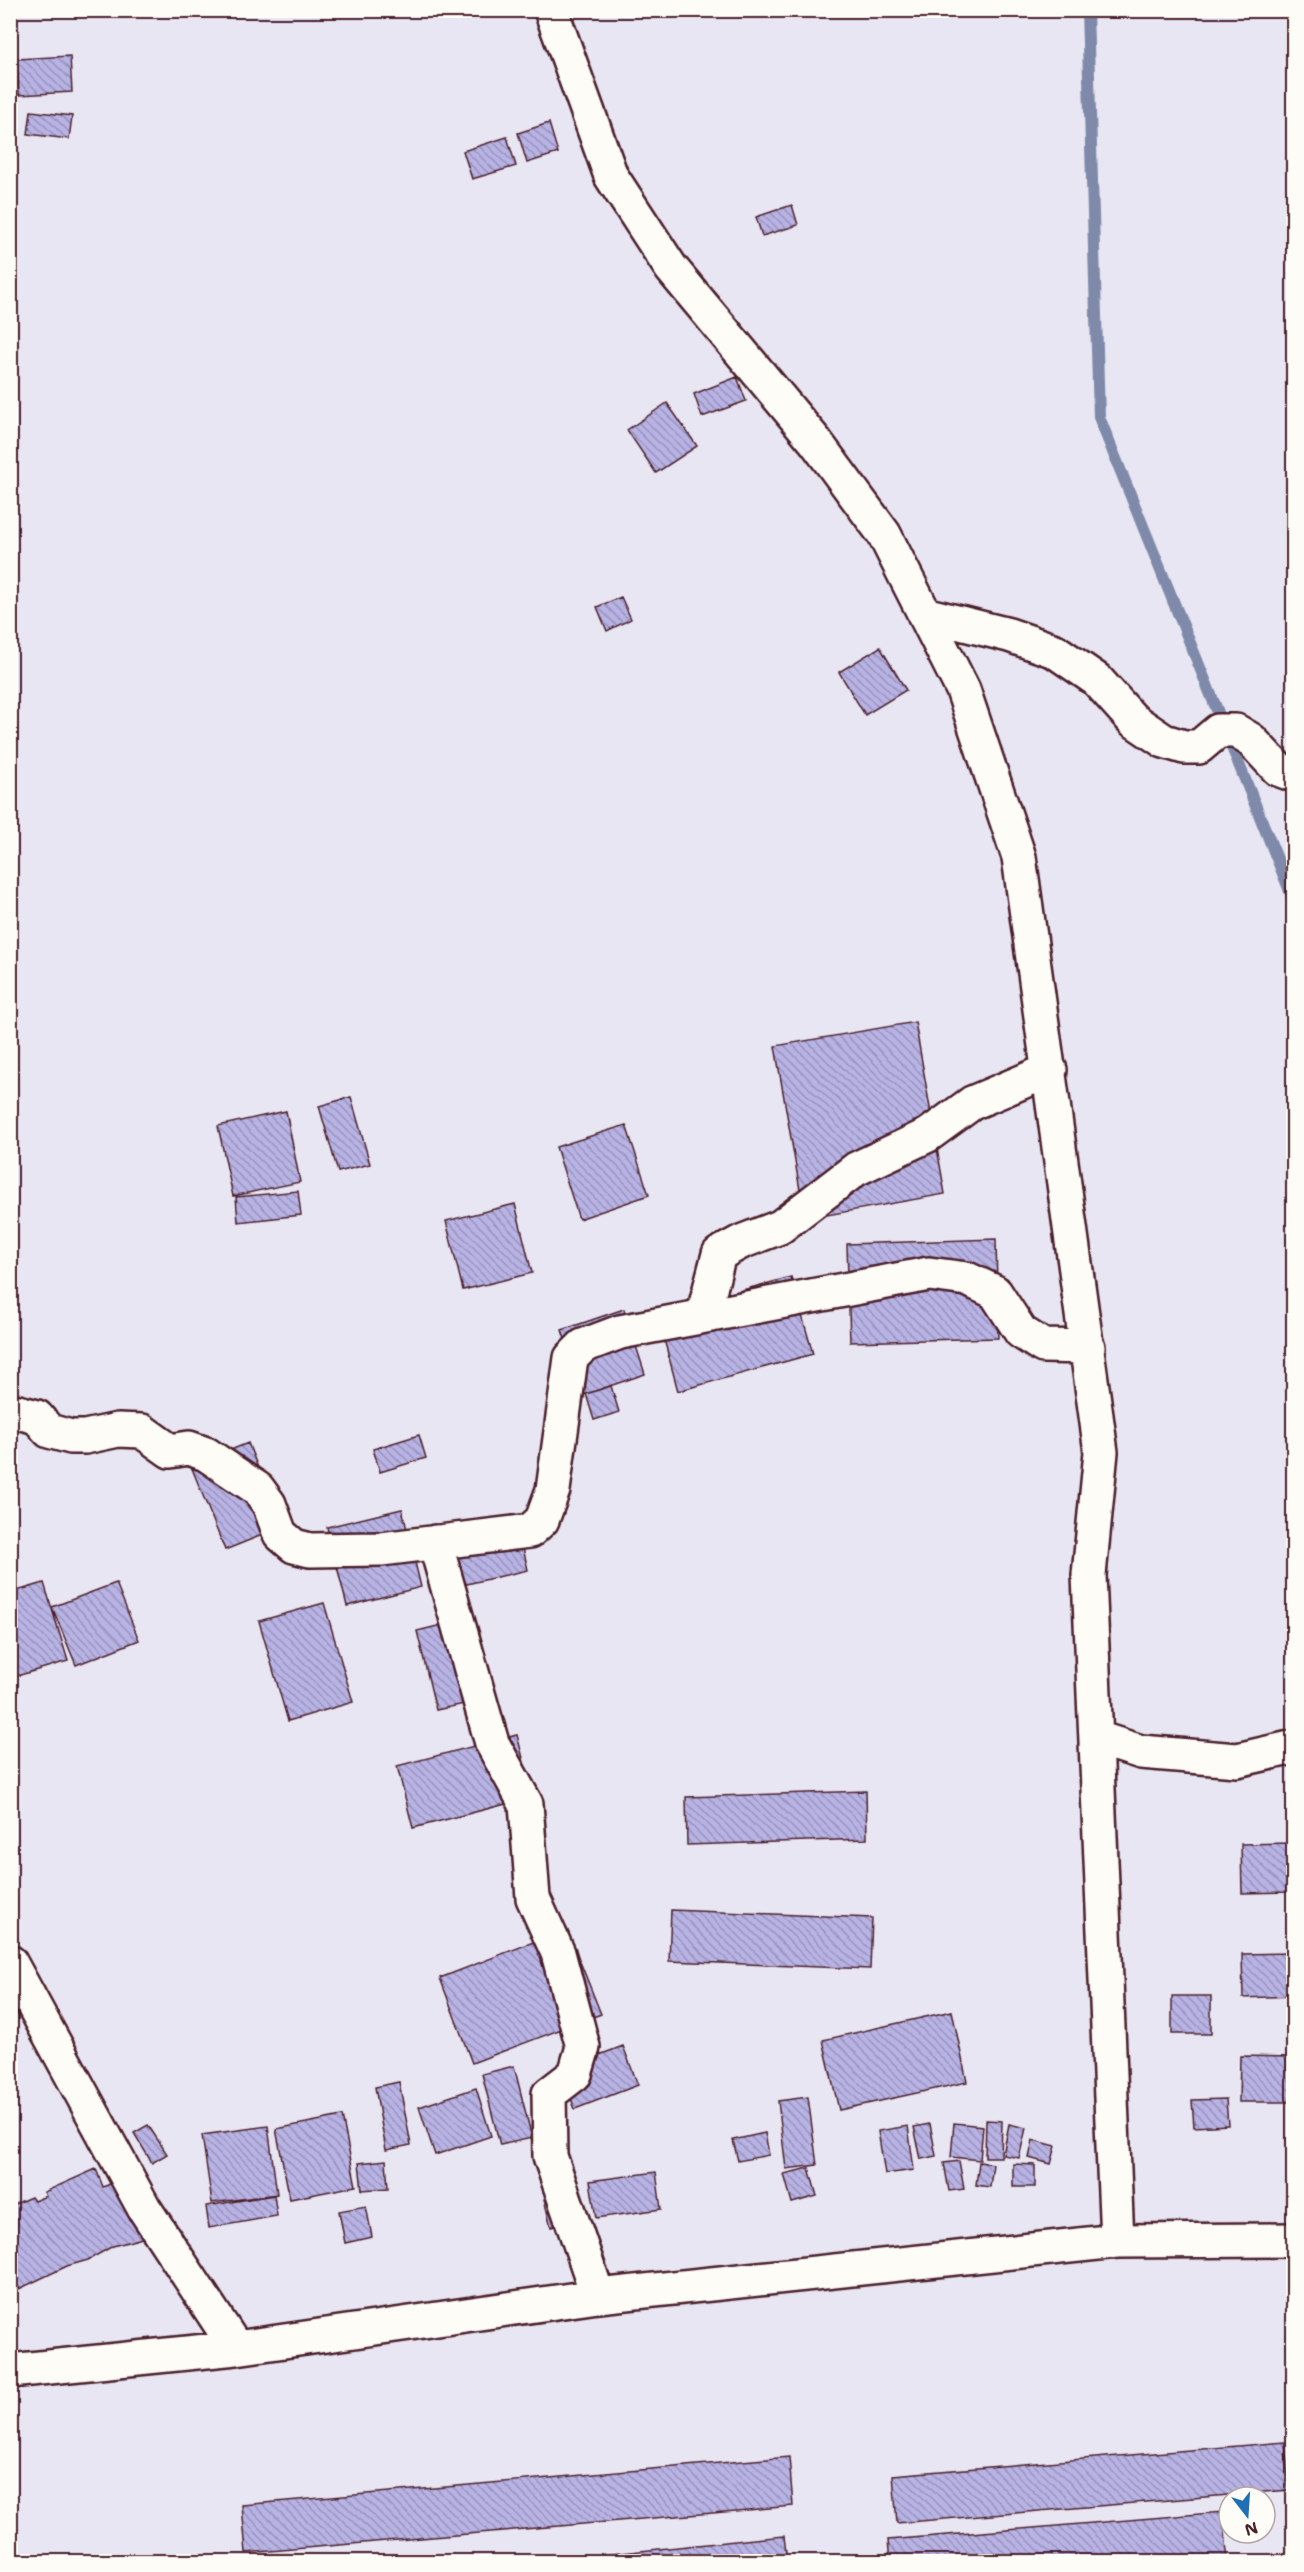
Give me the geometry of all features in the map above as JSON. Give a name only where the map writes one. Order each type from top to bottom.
[{"type":"street","points":[[551,10],[611,176],[671,268],[816,442],[884,534],[963,690],[1019,857],[1101,1452],[1089,1575],[1117,2241]]},
{"type":"street","points":[[924,614],[1009,635],[1055,651],[1097,680],[1133,720],[1164,741],[1184,747],[1199,747],[1218,731],[1236,730],[1251,740],[1278,770],[1293,775]]},
{"type":"street","points":[[703,1316],[719,1254],[741,1242],[780,1227],[856,1169],[928,1135],[972,1103],[1050,1070]]},
{"type":"street","points":[[10,1410],[37,1417],[49,1431],[71,1437],[85,1437],[118,1430],[142,1431],[170,1451],[189,1448],[206,1454],[262,1492],[280,1534],[294,1546],[310,1550],[381,1549],[531,1531],[542,1520],[553,1490],[571,1358],[583,1346],[620,1332],[929,1274],[967,1279],[995,1292],[1021,1332],[1042,1346],[1088,1347]]},
{"type":"street","points":[[435,1542],[492,1743],[526,1804],[533,1898],[558,1953],[583,2047],[575,2074],[549,2094],[550,2156],[598,2296]]},
{"type":"street","points":[[1097,1738],[1142,1752],[1238,1760],[1293,1747]]},
{"type":"street","points":[[10,1962],[144,2208],[236,2348]]},
{"type":"street","points":[[10,2371],[236,2348],[598,2296],[1117,2241],[1293,2241]]},
{"type":"building","points":[[70,56],[72,92],[19,95],[17,59]]},
{"type":"building","points":[[31,111],[72,116],[69,139],[28,134]]},
{"type":"building","points":[[549,123],[558,153],[527,163],[518,133]]},
{"type":"building","points":[[507,137],[516,166],[472,179],[463,151]]},
{"type":"building","points":[[792,205],[798,225],[762,236],[756,217]]},
{"type":"building","points":[[737,377],[746,401],[702,417],[694,394]]},
{"type":"building","points":[[667,403],[697,446],[656,473],[627,430]]},
{"type":"building","points":[[621,597],[631,619],[607,631],[597,607]]},
{"type":"building","points":[[880,647],[906,690],[865,715],[839,672]]},
{"type":"building","points":[[915,1022],[945,1194],[805,1219],[775,1046]]},
{"type":"building","points":[[351,1097],[370,1164],[338,1172],[319,1106]]},
{"type":"building","points":[[286,1111],[300,1182],[233,1196],[218,1126]]},
{"type":"building","points":[[626,1125],[649,1195],[579,1219],[556,1147]]},
{"type":"building","points":[[298,1191],[301,1215],[238,1222],[236,1197]]},
{"type":"building","points":[[515,1204],[532,1273],[463,1290],[446,1221]]},
{"type":"building","points":[[996,1239],[998,1338],[850,1342],[847,1244]]},
{"type":"building","points":[[791,1277],[813,1354],[678,1391],[657,1313]]},
{"type":"building","points":[[624,1309],[645,1374],[583,1395],[562,1330]]},
{"type":"building","points":[[611,1386],[619,1412],[594,1420],[586,1394]]},
{"type":"building","points":[[419,1435],[426,1458],[380,1472],[373,1449]]},
{"type":"building","points":[[248,1443],[282,1527],[225,1550],[191,1466]]},
{"type":"building","points":[[402,1509],[421,1587],[347,1606],[327,1527]]},
{"type":"building","points":[[517,1521],[528,1570],[449,1588],[438,1538]]},
{"type":"building","points":[[44,1583],[68,1661],[10,1678],[10,1593]]},
{"type":"building","points":[[116,1583],[139,1640],[76,1665],[52,1607]]},
{"type":"building","points":[[324,1603],[353,1702],[288,1721],[259,1621]]},
{"type":"building","points":[[450,1623],[469,1703],[436,1710],[417,1631]]},
{"type":"building","points":[[517,1735],[533,1797],[413,1828],[397,1766]]},
{"type":"building","points":[[866,1791],[867,1839],[687,1845],[686,1797]]},
{"type":"building","points":[[1294,1843],[1294,1892],[1242,1893],[1241,1844]]},
{"type":"building","points":[[671,1910],[872,1918],[870,1969],[669,1961]]},
{"type":"building","points":[[567,1929],[601,2014],[472,2063],[440,1978]]},
{"type":"building","points":[[1294,1953],[1294,1996],[1243,1998],[1242,1954]]},
{"type":"building","points":[[1172,1996],[1211,1996],[1211,2034],[1172,2034]]},
{"type":"building","points":[[952,2011],[967,2082],[839,2110],[823,2040]]},
{"type":"building","points":[[623,2046],[638,2085],[575,2109],[560,2070]]},
{"type":"building","points":[[1240,2056],[1294,2057],[1294,2102],[1239,2102]]},
{"type":"building","points":[[514,2066],[532,2138],[500,2145],[482,2074]]},
{"type":"building","points":[[399,2082],[411,2145],[386,2150],[375,2087]]},
{"type":"building","points":[[476,2088],[491,2136],[435,2155],[419,2107]]},
{"type":"building","points":[[808,2097],[817,2165],[786,2169],[778,2101]]},
{"type":"building","points":[[1226,2099],[1228,2125],[1194,2127],[1192,2100]]},
{"type":"building","points":[[342,2116],[356,2186],[290,2199],[276,2129]]},
{"type":"building","points":[[986,2120],[1002,2121],[1001,2157],[985,2157]]},
{"type":"building","points":[[954,2123],[983,2126],[980,2160],[951,2157]]},
{"type":"building","points":[[930,2124],[936,2156],[921,2159],[914,2127]]},
{"type":"building","points":[[1009,2124],[1026,2128],[1019,2158],[1003,2155]]},
{"type":"building","points":[[148,2125],[167,2154],[152,2163],[134,2133]]},
{"type":"building","points":[[268,2126],[277,2194],[212,2203],[202,2135]]},
{"type":"building","points":[[908,2126],[914,2170],[885,2174],[878,2131]]},
{"type":"building","points":[[765,2133],[769,2155],[738,2161],[733,2140]]},
{"type":"building","points":[[1033,2140],[1056,2146],[1051,2164],[1029,2158]]},
{"type":"building","points":[[386,2160],[388,2188],[362,2190],[359,2163]]},
{"type":"building","points":[[959,2161],[964,2189],[949,2191],[944,2163]]},
{"type":"building","points":[[979,2162],[993,2164],[990,2187],[976,2185]]},
{"type":"building","points":[[1013,2164],[1035,2165],[1035,2187],[1013,2187]]},
{"type":"building","points":[[809,2168],[817,2196],[792,2203],[784,2174]]},
{"type":"building","points":[[96,2169],[103,2187],[122,2179],[146,2237],[113,2246],[88,2260],[67,2266],[19,2289],[10,2268],[10,2206],[31,2197],[34,2201],[46,2196],[44,2192]]},
{"type":"building","points":[[656,2172],[661,2209],[596,2218],[590,2181]]},
{"type":"building","points":[[572,2193],[578,2220],[551,2227],[544,2199]]},
{"type":"building","points":[[274,2195],[277,2216],[209,2228],[206,2206]]},
{"type":"building","points":[[366,2206],[372,2237],[345,2243],[339,2211]]},
{"type":"building","points":[[1285,2442],[1289,2490],[1277,2491],[1277,2485],[1217,2485],[1217,2496],[897,2523],[893,2475]]},
{"type":"building","points":[[789,2457],[793,2506],[246,2553],[242,2505]]},
{"type":"building","points":[[1217,2513],[1217,2545],[1226,2545],[1228,2562],[890,2562],[888,2540]]},
{"type":"building","points":[[784,2536],[787,2562],[535,2562]]},
{"type":"waterway","points":[[1087,10],[1099,417],[1294,901]]}]
